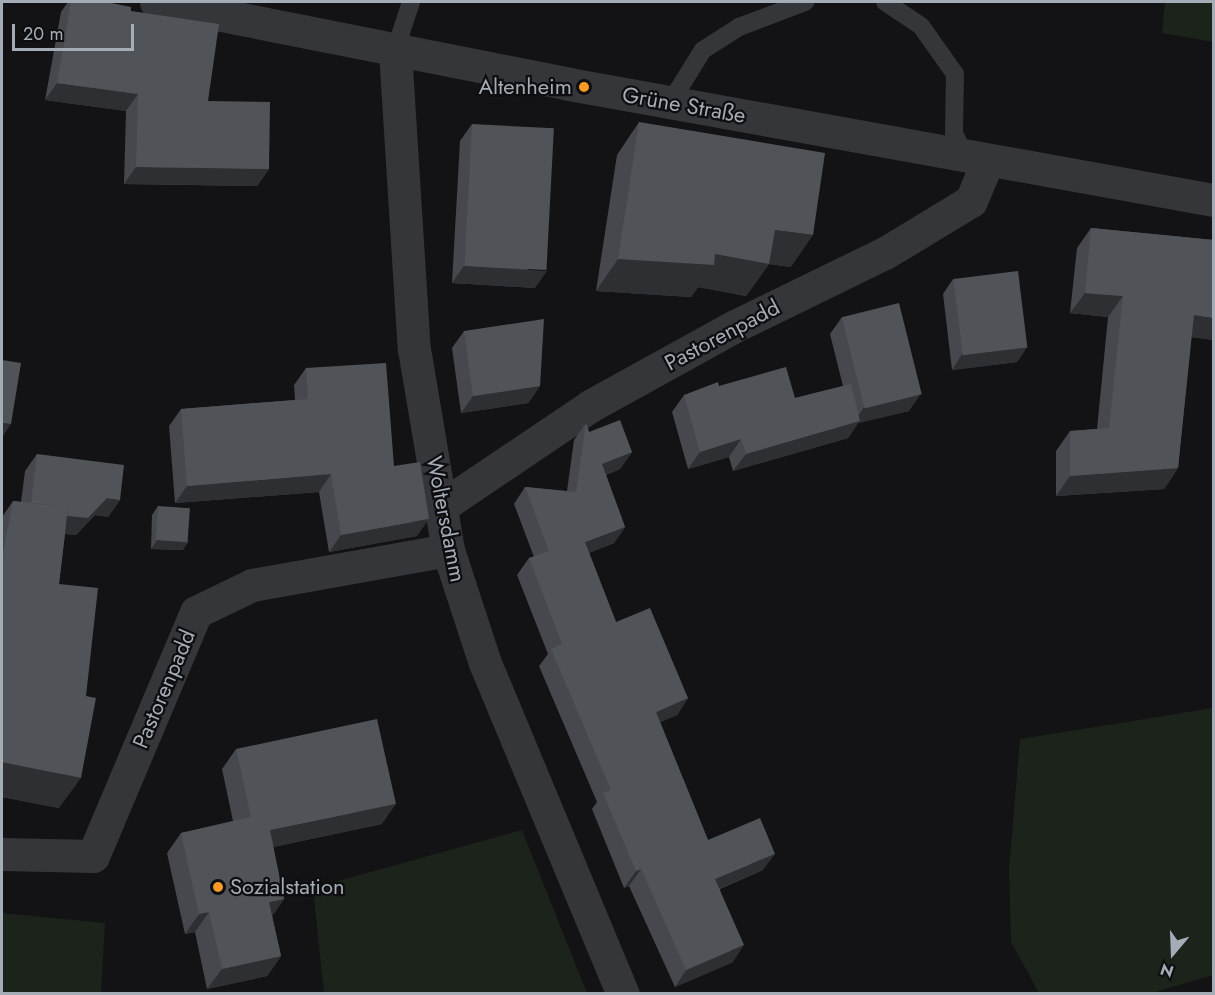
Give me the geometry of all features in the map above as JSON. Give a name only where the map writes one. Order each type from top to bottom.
[{"type":"street","name":"Grüne Straße","points":[[156,2],[395,51],[670,103],[1214,200]]},
{"type":"street","name":"Woltersdamm","points":[[395,51],[414,349],[448,550],[485,663],[623,993]]},
{"type":"street","name":"Pastorenpadd","points":[[442,506],[590,406],[735,326],[885,253],[970,201],[976,158]]},
{"type":"street","name":"Pastorenpadd","points":[[2,854],[93,856],[196,612],[252,585],[448,550]]},
{"type":"lane","points":[[395,51],[411,2]]},
{"type":"lane","points":[[670,103],[704,50],[739,27],[805,2]]},
{"type":"lane","points":[[885,2],[921,26],[955,74],[954,133],[976,158]]},
{"type":"shaded area","points":[[1165,2],[1213,2],[1213,42],[1162,33]]},
{"type":"shaded area","points":[[1213,708],[1213,975],[1152,993],[1039,993],[1011,942],[1009,869],[1020,739]]},
{"type":"shaded area","points":[[522,830],[587,993],[324,993],[313,888]]},
{"type":"shaded area","points":[[2,913],[105,923],[101,993],[2,993]]},
{"type":"building","points":[[71,2],[106,2],[131,7],[131,11],[219,24],[208,101],[270,102],[269,169],[136,167],[138,94],[57,83]]},
{"type":"building","points":[[639,122],[825,153],[813,235],[775,230],[769,264],[715,254],[714,265],[618,259]]},
{"type":"building","points":[[472,124],[554,128],[546,270],[465,266]]},
{"type":"building","points":[[1091,228],[1214,240],[1214,318],[1194,315],[1178,468],[1070,476],[1070,431],[1109,428],[1123,296],[1085,293]]},
{"type":"building","points":[[1018,271],[1027,347],[963,355],[953,279]]},
{"type":"building","points":[[899,303],[922,394],[864,408],[842,317]]},
{"type":"building","points":[[544,319],[540,386],[473,396],[464,331]]},
{"type":"building","points":[[2,360],[21,363],[11,424],[2,423]]},
{"type":"building","points":[[386,363],[394,466],[420,462],[429,519],[341,535],[331,474],[187,486],[181,409],[308,399],[306,368]]},
{"type":"building","points":[[786,367],[795,398],[851,384],[860,421],[746,454],[741,439],[700,452],[684,395],[718,382],[719,386]]},
{"type":"building","points":[[620,420],[632,452],[602,464],[625,527],[585,542],[616,622],[650,608],[688,698],[656,712],[708,840],[760,818],[775,854],[715,879],[744,945],[686,970],[641,869],[636,871],[603,793],[611,790],[551,649],[562,644],[529,558],[549,551],[525,487],[576,492],[586,423],[589,432]]},
{"type":"building","points":[[37,454],[124,465],[120,500],[107,498],[88,518],[67,516],[68,507],[31,503]]},
{"type":"building","points":[[13,501],[68,507],[59,584],[98,588],[86,696],[96,698],[81,778],[2,762],[2,559]]},
{"type":"building","points":[[158,506],[190,508],[188,542],[156,540]]},
{"type":"building","points":[[377,719],[396,804],[270,830],[284,899],[269,902],[281,956],[222,969],[209,912],[199,914],[181,833],[251,817],[236,749]]},
{"type":"place","name":"Altenheim","points":[[584,87]]},
{"type":"place","name":"Sozialstation","points":[[218,887]]}]
